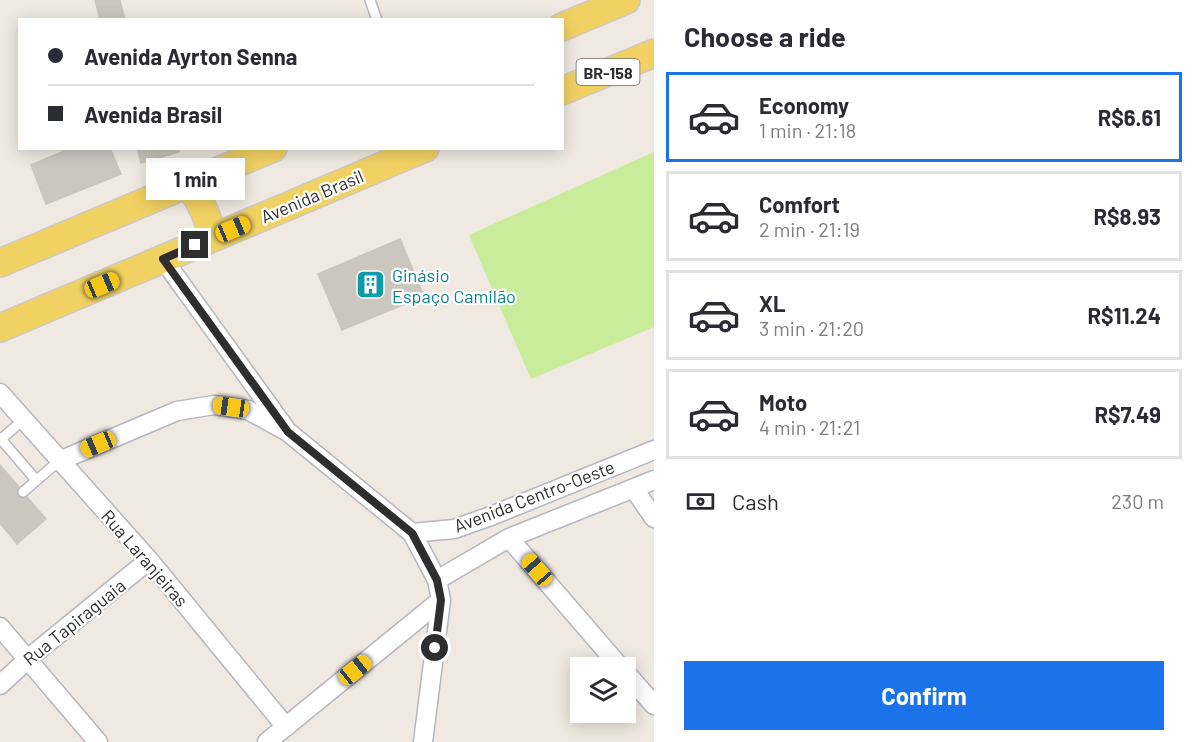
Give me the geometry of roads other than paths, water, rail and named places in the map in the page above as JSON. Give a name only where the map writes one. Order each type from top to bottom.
[{"type":"main road","points":[[564,26],[626,0]]},
{"type":"main road","name":"BR-158","points":[[564,90],[654,52]]},
{"type":"main road","points":[[0,263],[268,150]]},
{"type":"main road","name":"Avenida Brasil","points":[[0,328],[420,150]]},
{"type":"main road","points":[[188,184],[200,201],[210,222],[212,238]]},
{"type":"street","points":[[163,259],[288,432]]},
{"type":"street","name":"Rua Laranjeiras","points":[[0,393],[58,461],[149,560],[286,727]]},
{"type":"street","points":[[58,461],[177,411],[214,405],[248,410],[288,432],[412,533],[437,580],[441,600],[423,742]]},
{"type":"street","name":"Avenida Centro-Oeste","points":[[412,533],[454,529],[654,450]]},
{"type":"street","name":"Avenida Centro-Oeste","points":[[437,580],[508,538],[654,480]]},
{"type":"street","points":[[634,489],[654,518]]},
{"type":"street","points":[[508,538],[611,657]]},
{"type":"street","name":"Rua Tapiraguaia","points":[[0,685],[29,658],[149,560]]},
{"type":"street","points":[[267,742],[441,600]]},
{"type":"street","points":[[0,627],[29,658],[98,742]]},
{"type":"street","points":[[636,684],[654,705]]},
{"type":"lane","points":[[370,0],[376,18]]},
{"type":"lane","points":[[23,420],[0,439],[36,480]]},
{"type":"lane","points":[[22,492],[58,461]]},
{"type":"place","name":"Ginásio Espaço Camilão","points":[[371,285]]}]
